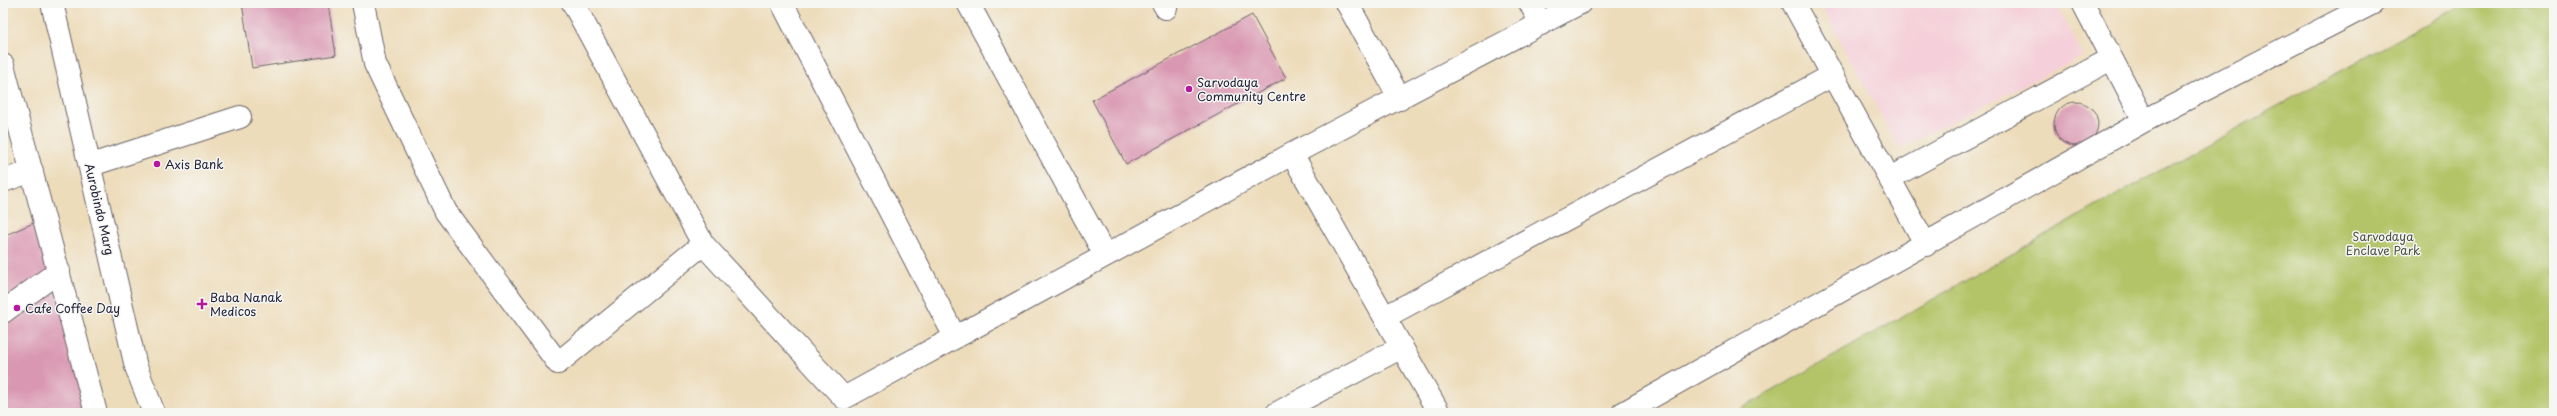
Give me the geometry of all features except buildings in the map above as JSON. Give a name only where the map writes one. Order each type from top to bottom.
[{"type":"main road","name":"Aurobindo Marg","points":[[52,3],[91,165],[136,367],[154,413]]},
{"type":"main road","points":[[362,3],[375,64],[446,212],[558,363],[703,244]]},
{"type":"main road","points":[[573,3],[703,244],[844,398],[1292,154],[1580,3]]},
{"type":"main road","points":[[782,3],[955,338]]},
{"type":"main road","points":[[968,3],[1105,255]]},
{"type":"main road","points":[[1347,3],[1400,98]]},
{"type":"main road","points":[[1530,3],[1541,24]]},
{"type":"main road","points":[[1793,3],[1926,245]]},
{"type":"main road","points":[[2083,3],[2144,121]]},
{"type":"main road","points":[[1623,413],[1926,245],[2144,121],[2374,3]]},
{"type":"main road","points":[[1890,178],[2112,59]]},
{"type":"main road","points":[[3,64],[96,413]]},
{"type":"main road","points":[[1385,318],[1833,75]]},
{"type":"main road","points":[[91,165],[240,117]]},
{"type":"main road","points":[[1292,154],[1439,413]]},
{"type":"main road","points":[[3,182],[32,171]]},
{"type":"main road","points":[[3,312],[59,271]]},
{"type":"main road","points":[[1277,413],[1402,347]]},
{"type":"shaded area","points":[[1820,3],[2056,3],[2083,56],[1899,148]]},
{"type":"green space","name":"Sarvodaya Enclave Park","points":[[2464,3],[2554,3],[2554,413],[1734,413],[2075,218]]},
{"type":"place","name":"Sarvodaya Community Centre","points":[[1189,89]]},
{"type":"place","name":"Axis Bank","points":[[157,164]]},
{"type":"place","name":"Baba Nanak Medicos","points":[[202,304]]},
{"type":"place","name":"Cafe Coffee Day","points":[[17,308]]}]
